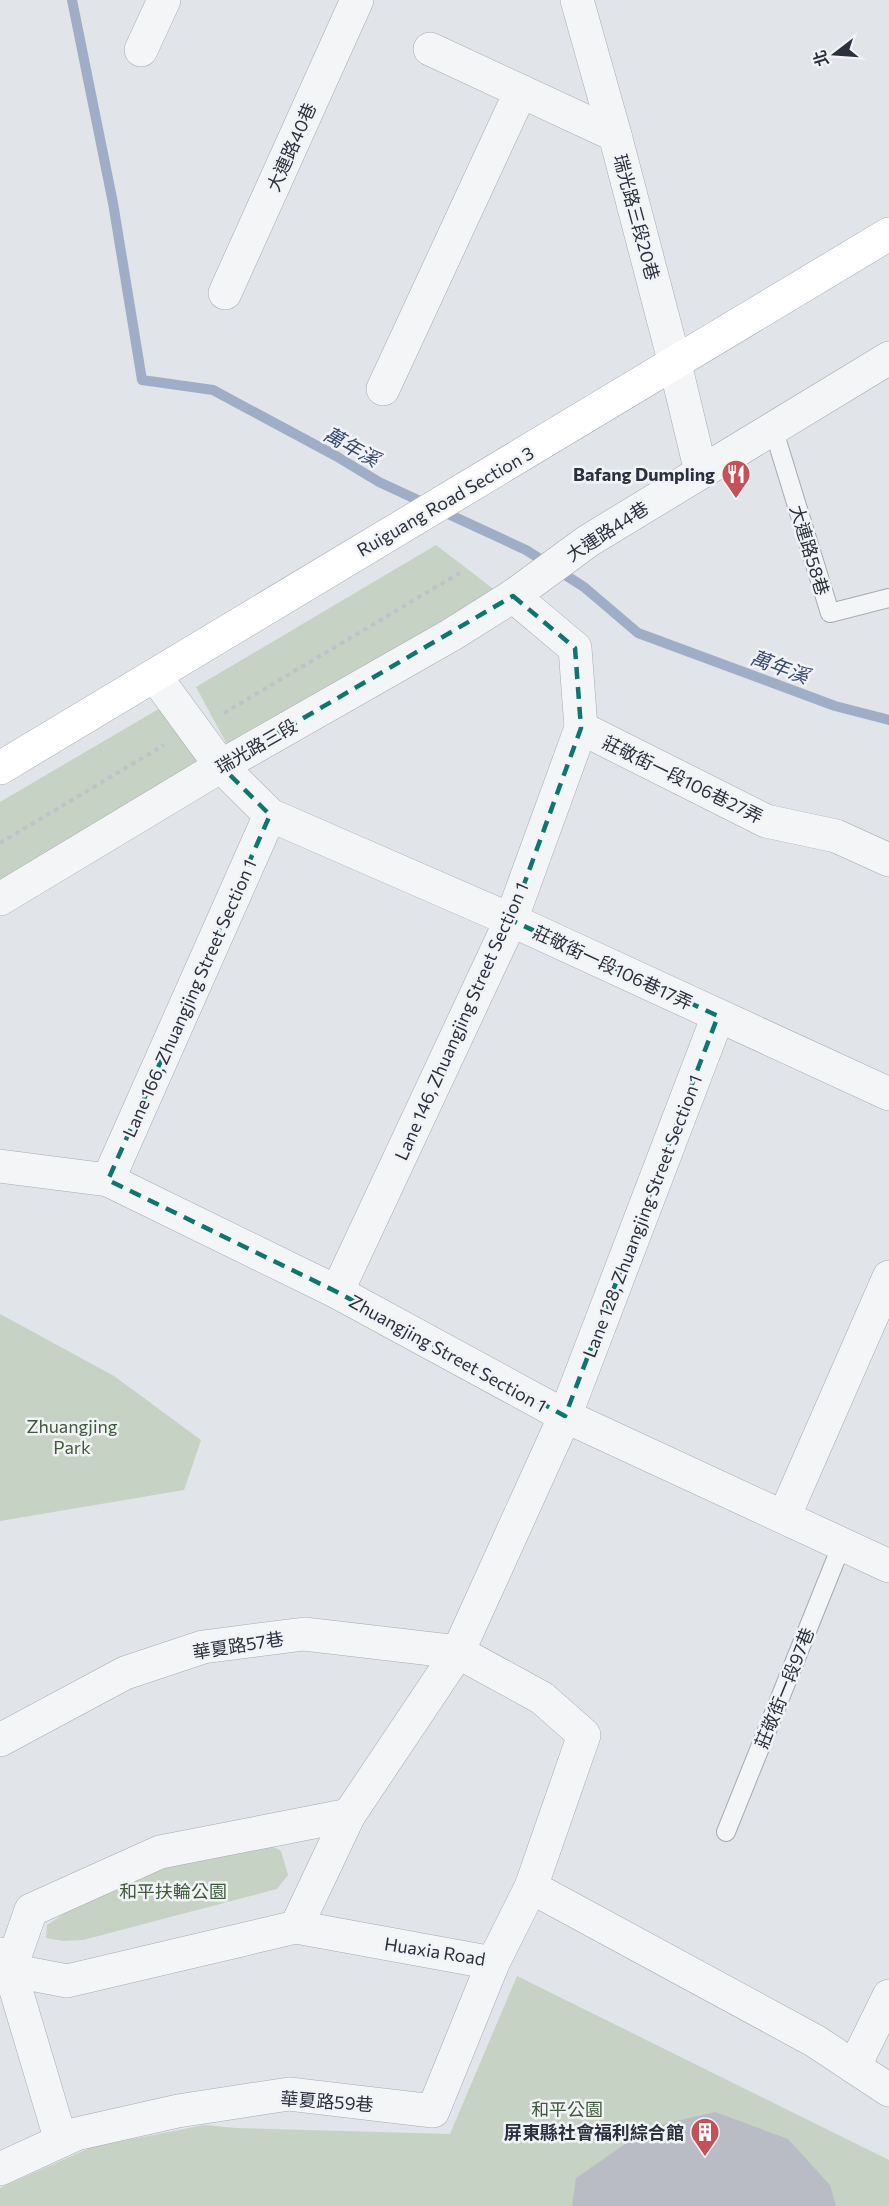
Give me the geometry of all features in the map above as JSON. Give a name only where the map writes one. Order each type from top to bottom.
[{"type":"street","points":[[141,50],[164,0]]},
{"type":"street","name":"大連路40巷","points":[[225,293],[357,0]]},
{"type":"street","points":[[577,0],[615,135]]},
{"type":"street","name":"瑞光路三段20巷","points":[[430,49],[615,135],[701,472]]},
{"type":"street","points":[[383,389],[521,91]]},
{"type":"street","name":"Ruiguang Road Section 3","points":[[0,768],[889,234]]},
{"type":"street","name":"大連路44巷","points":[[513,596],[588,541],[889,358]]},
{"type":"street","name":"Lane 146, Zhuangjing Street Section 1","points":[[337,1292],[511,920],[581,728],[575,648],[513,596]]},
{"type":"street","name":"瑞光路三段","points":[[0,899],[220,766],[451,635],[513,596]]},
{"type":"street","points":[[155,676],[220,766],[270,815]]},
{"type":"street","name":"莊敬街一段106巷27弄","points":[[581,728],[766,821],[836,836],[889,860]]},
{"type":"street","name":"莊敬街一段106巷17弄","points":[[270,815],[511,920],[889,1094]]},
{"type":"street","name":"Lane 166, Zhuangjing Street Section 1","points":[[108,1180],[270,815]]},
{"type":"street","name":"Lane 128, Zhuangjing Street Section 1","points":[[296,1927],[349,1815],[458,1652],[565,1416],[718,1016]]},
{"type":"street","name":"Zhuangjing Street Section 1","points":[[0,1166],[108,1180],[337,1292],[565,1416],[889,1566]]},
{"type":"street","points":[[784,1517],[889,1277]]},
{"type":"street","name":"華夏路57巷","points":[[0,1740],[125,1673],[203,1647],[304,1634],[458,1652]]},
{"type":"street","points":[[458,1652],[542,1698],[584,1735],[531,1887],[815,2041],[889,2090]]},
{"type":"street","points":[[61,2141],[4,1966],[31,1910],[160,1852],[349,1815]]},
{"type":"street","name":"Huaxia Road","points":[[4,1966],[67,1981],[296,1927],[493,1963],[531,1887]]},
{"type":"street","name":"華夏路59巷","points":[[0,2169],[76,2133],[178,2111],[289,2094],[433,2110],[493,1963]]},
{"type":"street","points":[[854,2067],[889,1996]]},
{"type":"lane","name":"大連路58巷","points":[[773,428],[830,613],[889,598]]},
{"type":"lane","name":"莊敬街一段97巷","points":[[726,1832],[842,1544]]},
{"type":"path","points":[[0,843],[463,571]]},
{"type":"highlighted area","points":[[513,596],[575,648],[581,728],[511,920],[718,1016],[565,1416],[337,1292],[108,1180],[270,815],[221,766]]},
{"type":"green space","points":[[436,545],[496,591],[229,748],[196,687]]},
{"type":"green space","points":[[162,707],[201,766],[0,885],[0,802]]},
{"type":"green space","name":"Zhuangjing Park","points":[[0,1314],[114,1376],[201,1440],[184,1490],[0,1521]]},
{"type":"green space","name":"和平扶輪公園","points":[[268,1844],[281,1851],[288,1875],[277,1889],[83,1940],[63,1941],[46,1938],[47,1925],[71,1909],[163,1868]]},
{"type":"green space","name":"和平公園","points":[[517,1976],[889,2160],[889,2206],[0,2206],[0,2188],[92,2147],[204,2125],[236,2128],[450,2134]]},
{"type":"building","name":"屏東縣社會福利綜合館","points":[[715,2112],[788,2139],[830,2185],[836,2206],[572,2206],[576,2178],[650,2127]]},
{"type":"waterway","name":"萬年溪","points":[[72,0],[113,203],[142,380],[213,390],[336,456],[379,482],[526,550],[584,587],[638,633],[835,706],[889,720]]},
{"type":"place","name":"Bafang Dumpling","points":[[736,500]]},
{"type":"place","name":"屏東縣社會福利綜合館","points":[[705,2158]]}]
